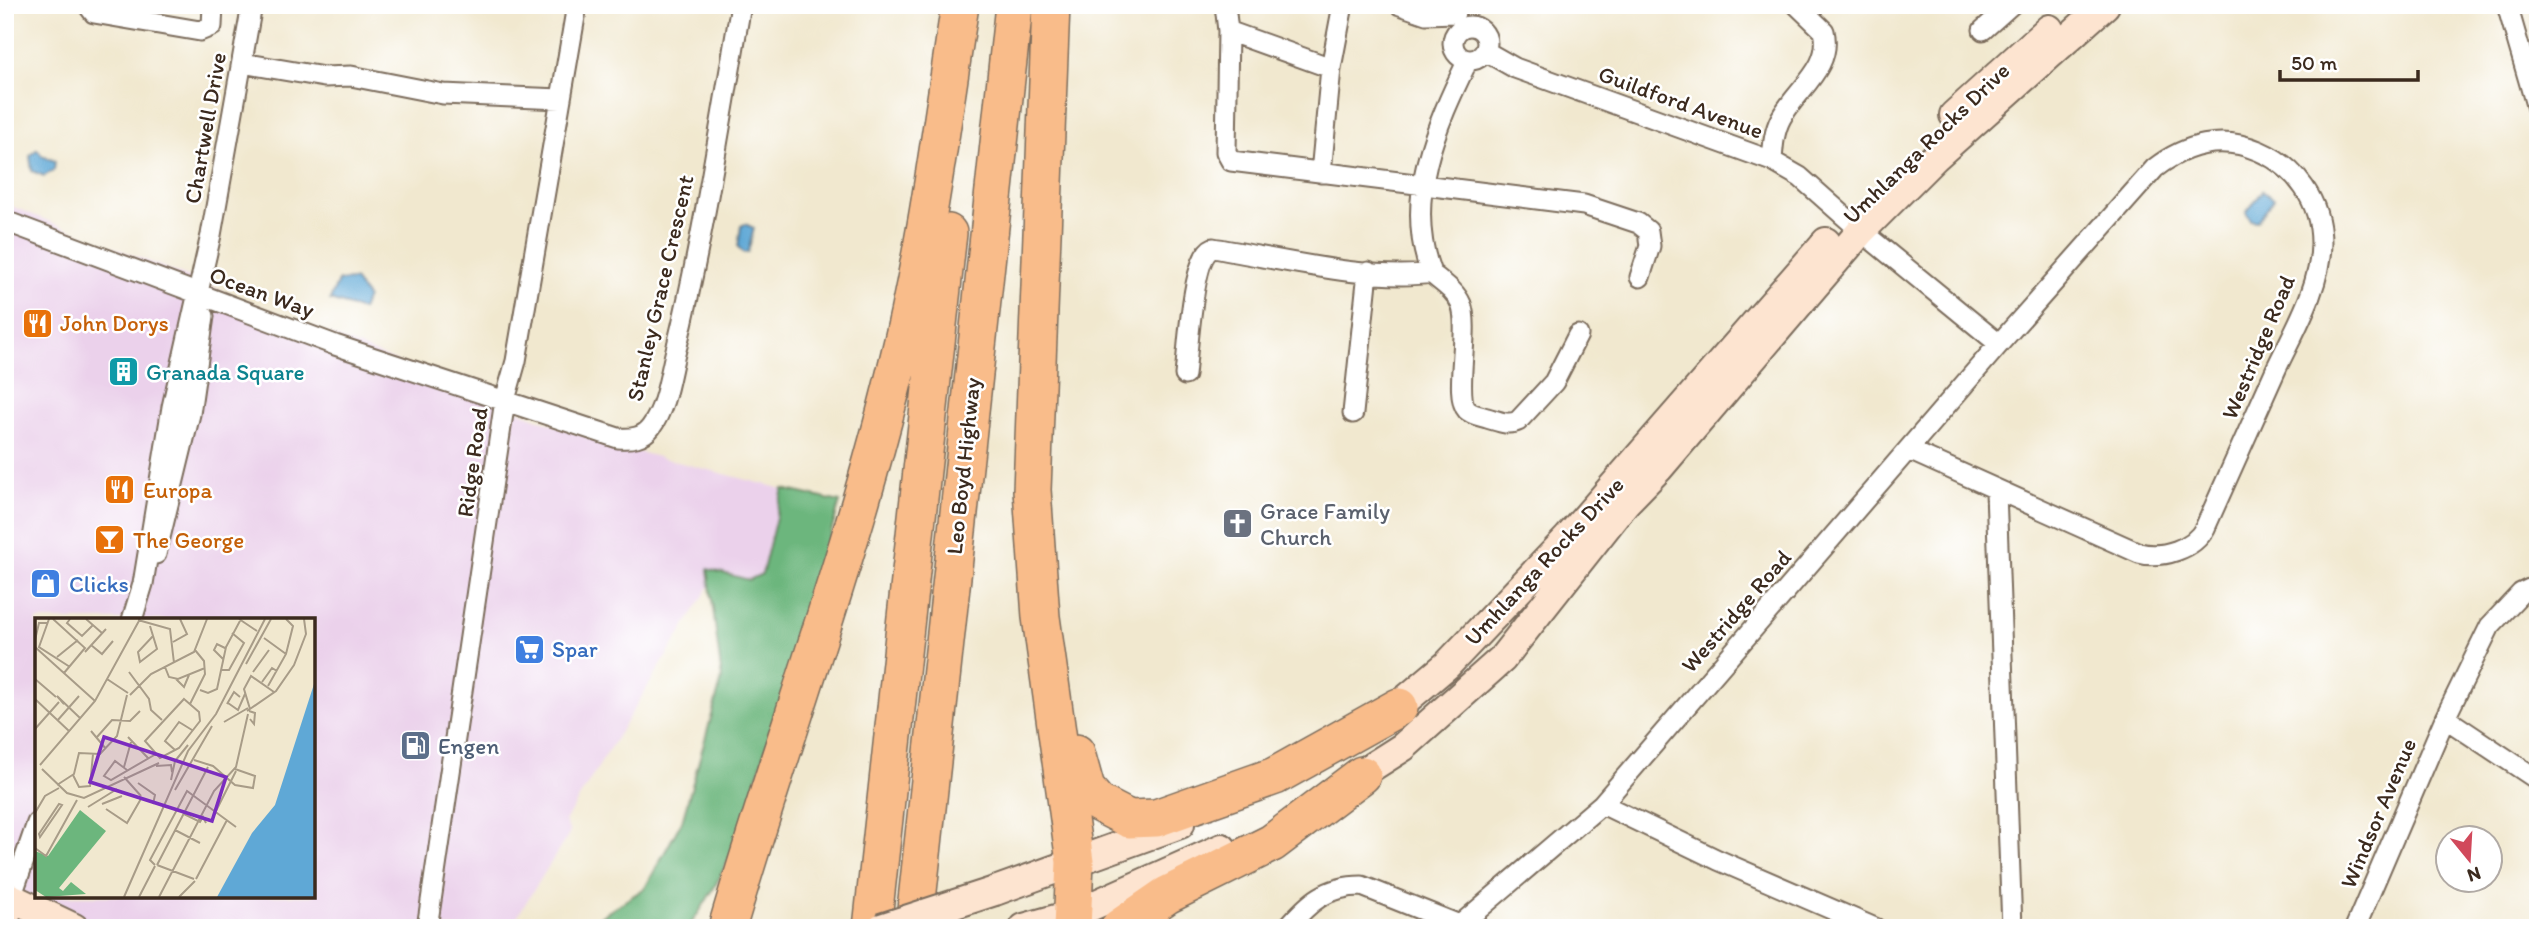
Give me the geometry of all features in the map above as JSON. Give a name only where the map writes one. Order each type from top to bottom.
[{"type":"highway","points":[[726,920],[840,574],[896,371],[921,257],[960,5]]},
{"type":"highway","name":"Leo Boyd Highway","points":[[872,928],[972,5]]},
{"type":"highway","name":"Leo Boyd Highway","points":[[914,928],[1013,5]]},
{"type":"highway","points":[[1051,5],[1032,490],[1041,617],[1075,862],[1073,921]]},
{"type":"highway","points":[[1032,490],[1079,771],[1090,796],[1107,810],[1129,819],[1143,820],[1202,804],[1293,767],[1399,707]]},
{"type":"highway","points":[[1119,928],[1167,895],[1272,843],[1362,775]]},
{"type":"main road","name":"Umhlanga Rocks Drive","points":[[881,928],[995,891],[1211,814],[1265,791],[1350,743],[1399,707],[1447,666],[1568,538],[1854,225],[2004,67],[2078,5]]},
{"type":"main road","name":"Umhlanga Rocks Drive","points":[[1024,928],[1073,921],[1232,844],[1362,775],[1441,716],[1502,659],[1625,503],[1854,225],[1935,157],[2105,5]]},
{"type":"main road","points":[[19,908],[74,928]]},
{"type":"street","points":[[88,5],[94,13],[200,32],[212,26],[213,5]]},
{"type":"street","name":"Chartwell Drive","points":[[146,618],[150,605],[153,563],[190,414],[206,260],[252,5]]},
{"type":"street","name":"Ridge Road","points":[[427,928],[505,400],[516,361],[577,5]]},
{"type":"street","name":"Stanley Grace Crescent","points":[[505,400],[618,438],[632,439],[650,428],[663,397],[695,268],[740,5]]},
{"type":"street","points":[[1226,5],[1226,152],[1229,159],[1584,205],[1638,223],[1648,231],[1651,239],[1640,276]]},
{"type":"street","points":[[1400,5],[1426,14],[1456,16],[1453,45],[1456,52],[1476,56],[1432,139],[1419,219],[1424,255],[1430,273],[1453,292],[1461,304],[1466,335],[1462,395],[1464,406],[1473,414],[1503,423],[1518,421],[1561,372],[1578,335]]},
{"type":"street","points":[[1772,161],[1774,138],[1782,116],[1820,66],[1825,53],[1824,31],[1797,5]]},
{"type":"street","points":[[1983,30],[2011,5]]},
{"type":"street","points":[[2507,5],[2538,112]]},
{"type":"street","points":[[1321,173],[1331,68],[1342,10]]},
{"type":"street","points":[[1228,31],[1331,68]]},
{"type":"street","name":"Guildford Avenue","points":[[1476,56],[1772,161],[1800,177],[1854,225]]},
{"type":"street","points":[[242,63],[324,77],[351,76],[443,94],[561,99]]},
{"type":"street","name":"Westridge Road","points":[[1464,926],[1602,804],[1999,344],[2155,168],[2170,157],[2208,143],[2242,145],[2278,160],[2294,172],[2305,188],[2321,239],[2311,292],[2201,536],[2176,551],[2146,555],[1996,492],[1909,450]]},
{"type":"street","name":"Ocean Way","points":[[5,221],[202,296],[456,387],[505,400]]},
{"type":"street","points":[[1854,225],[1999,344]]},
{"type":"street","points":[[1185,375],[1192,309],[1203,257],[1209,249],[1368,272],[1409,276],[1430,273]]},
{"type":"street","points":[[1353,413],[1368,272]]},
{"type":"street","name":"Chartwell Drive","points":[[133,618],[143,584],[157,487],[202,296]]},
{"type":"street","points":[[1996,492],[2012,928]]},
{"type":"street","name":"Windsor Avenue","points":[[2355,928],[2445,718],[2490,626],[2521,593],[2538,585]]},
{"type":"street","points":[[2445,718],[2538,780]]},
{"type":"street","points":[[1602,804],[1718,860],[1875,928]]},
{"type":"street","points":[[19,908],[35,832]]},
{"type":"street","points":[[1287,928],[1316,897],[1346,886],[1362,886],[1464,926]]},
{"type":"shaded area","points":[[6,204],[546,422],[611,445],[783,489],[762,574],[749,580],[709,569],[712,582],[565,821],[570,832],[510,928],[99,928],[5,892]]},
{"type":"green space","points":[[783,489],[840,502],[743,825],[732,852],[712,891],[688,928],[583,928],[645,888],[682,821],[722,679],[708,569],[749,580],[762,574]]},
{"type":"water","points":[[37,149],[42,156],[55,161],[54,170],[44,176],[32,171],[30,156]]},
{"type":"water","points":[[2263,191],[2274,199],[2257,221],[2251,220],[2246,213]]},
{"type":"water","points":[[745,224],[754,228],[748,252],[744,253],[738,247],[741,226]]},
{"type":"water","points":[[354,280],[367,297],[362,310],[330,300],[338,281]]},
{"type":"place","name":"John Dorys","points":[[37,323]]},
{"type":"place","name":"Granada Square","points":[[123,372]]},
{"type":"place","name":"Europa","points":[[120,490]]},
{"type":"place","name":"Grace Family Church","points":[[1237,524]]},
{"type":"place","name":"The George","points":[[110,540]]},
{"type":"place","name":"Clicks","points":[[46,584]]},
{"type":"place","name":"Spar","points":[[529,649]]},
{"type":"place","name":"Engen","points":[[415,746]]}]
